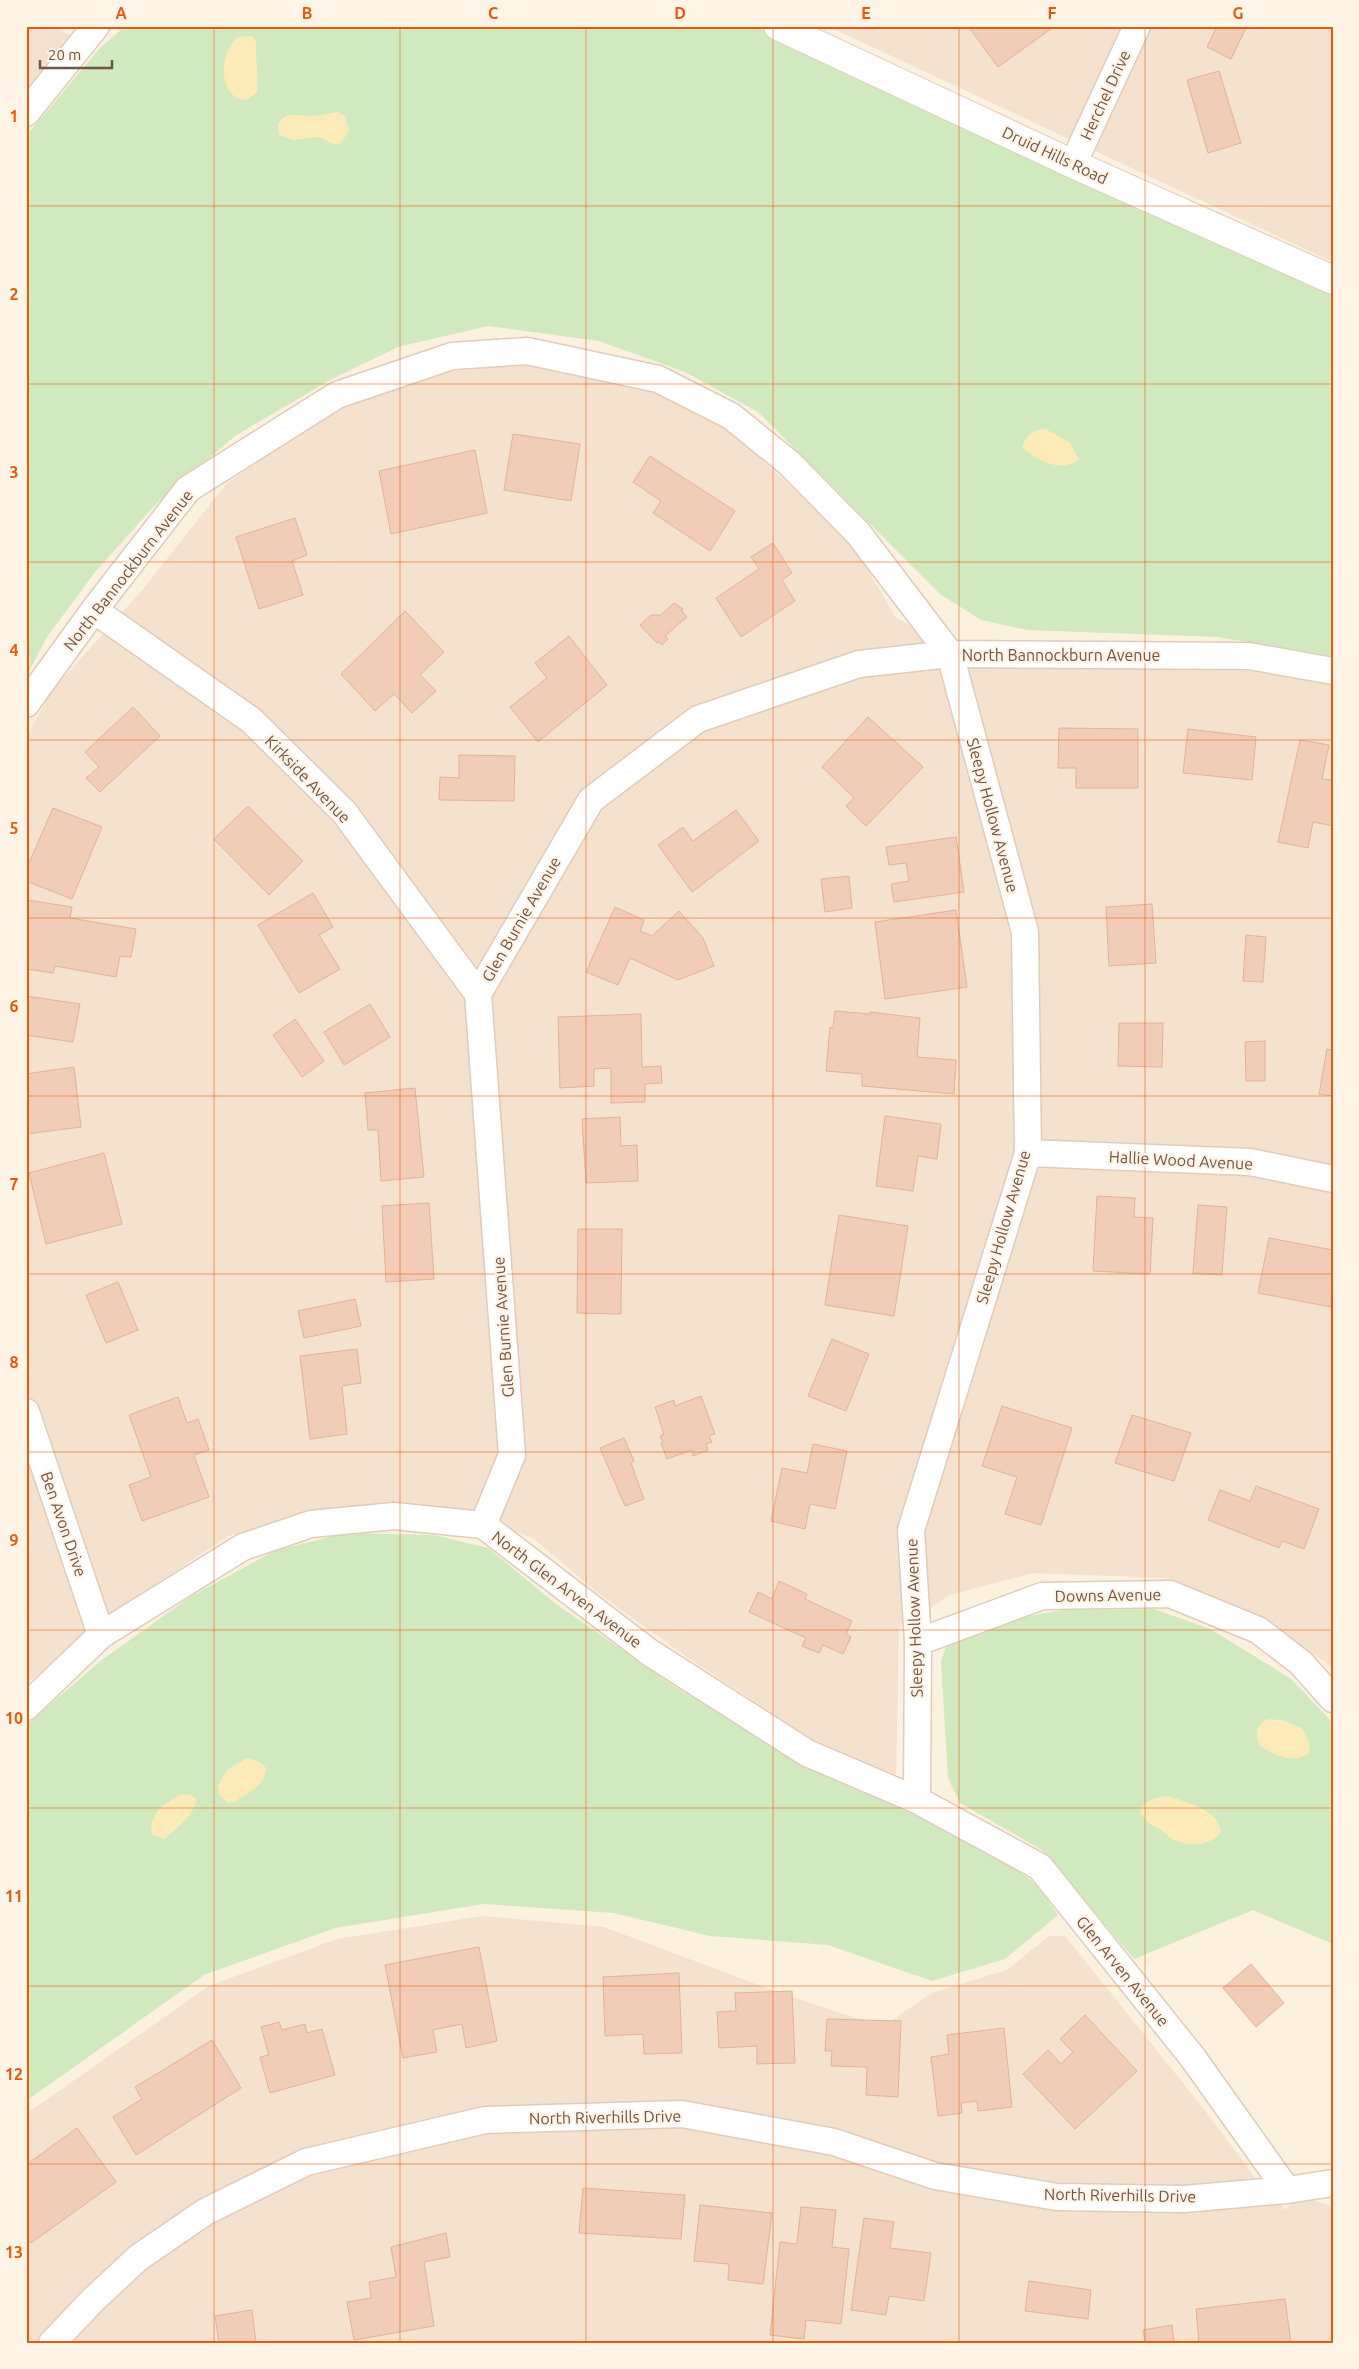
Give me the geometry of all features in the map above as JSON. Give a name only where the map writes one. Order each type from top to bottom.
[{"type":"street","name":"Druid Hills Road","points":[[778,26],[1073,164],[1333,280]]},
{"type":"street","name":"Herchel Drive","points":[[1073,164],[1137,26]]},
{"type":"street","points":[[26,113],[91,27]]},
{"type":"street","name":"North Bannockburn Avenue","points":[[26,704],[94,610],[188,489],[337,395],[452,356],[527,351],[658,379],[731,416],[788,463],[858,534],[950,654],[1249,656],[1333,671]]},
{"type":"street","name":"Kirkside Avenue","points":[[94,610],[251,720],[344,812],[478,994]]},
{"type":"street","name":"Glen Burnie Avenue","points":[[483,1525],[512,1455],[478,994],[591,800],[698,719],[859,664],[950,654]]},
{"type":"street","name":"Sleepy Hollow Avenue","points":[[917,1800],[918,1642],[911,1530],[1028,1153],[1025,932],[950,654]]},
{"type":"street","name":"Hallie Wood Avenue","points":[[1028,1153],[1250,1162],[1333,1179]]},
{"type":"street","name":"Ben Avon Drive","points":[[26,1412],[101,1635]]},
{"type":"street","name":"North Glen Arven Avenue","points":[[26,1707],[101,1635],[243,1547],[311,1524],[394,1516],[483,1525],[649,1652],[807,1753],[917,1800]]},
{"type":"street","name":"Downs Avenue","points":[[918,1642],[1042,1596],[1170,1594],[1258,1630],[1301,1663],[1333,1699]]},
{"type":"street","name":"Glen Arven Avenue","points":[[917,1800],[1040,1867],[1193,2058],[1287,2190]]},
{"type":"street","name":"North Riverhills Drive","points":[[52,2343],[138,2258],[205,2212],[306,2162],[485,2120],[682,2114],[834,2142],[935,2176],[1057,2197],[1184,2199],[1287,2190],[1333,2183]]},
{"type":"shaded area","points":[[26,26],[52,26],[72,36],[26,93]]},
{"type":"shaded area","points":[[827,26],[1333,26],[1333,262]]},
{"type":"shaded area","points":[[512,365],[584,369],[660,391],[718,420],[810,504],[858,553],[896,618],[991,662],[1251,671],[1333,685],[1333,1671],[1325,1662],[1247,1610],[1165,1578],[1033,1573],[950,1595],[899,1628],[896,1775],[814,1741],[687,1657],[595,1591],[533,1538],[458,1510],[399,1503],[296,1517],[228,1536],[144,1592],[26,1684],[26,738],[51,692],[144,588],[226,484],[334,410],[392,388],[452,371]]},
{"type":"shaded area","points":[[483,1916],[604,1927],[772,1990],[882,2027],[932,1993],[1007,1970],[1049,1936],[1065,1936],[1203,2108],[1256,2179],[1185,2185],[1059,2183],[939,2163],[837,2128],[686,2100],[483,2107],[305,2148],[200,2200],[84,2291],[35,2343],[26,2343],[26,2114],[209,1986],[337,1939]]},
{"type":"shaded area","points":[[680,2128],[830,2155],[932,2190],[1056,2211],[1183,2213],[1281,2204],[1285,2210],[1292,2203],[1312,2200],[1333,2206],[1333,2343],[69,2343],[145,2269],[210,2224],[309,2175],[485,2134]]},
{"type":"green space","points":[[125,26],[754,26],[1333,294],[1333,656],[1218,637],[1027,630],[981,620],[940,594],[758,412],[685,372],[599,341],[488,326],[398,347],[330,380],[235,436],[156,504],[95,572],[47,637],[26,677],[26,136],[100,48]]},
{"type":"green space","points":[[347,1533],[434,1535],[488,1548],[556,1604],[677,1688],[824,1774],[973,1841],[1005,1860],[1039,1887],[1058,1915],[1005,1959],[932,1981],[828,1945],[710,1936],[614,1913],[483,1904],[335,1928],[204,1975],[26,2101],[26,1725],[102,1660],[190,1597],[276,1550]]},
{"type":"green space","points":[[1154,1609],[1210,1629],[1290,1678],[1333,1723],[1333,1944],[1253,1910],[1134,1959],[1042,1850],[960,1803],[948,1778],[941,1661],[948,1641],[1008,1620],[1063,1610]]},
{"type":"sand","points":[[252,36],[256,41],[257,92],[249,98],[242,100],[237,98],[226,85],[224,77],[225,59],[232,43],[237,37]]},
{"type":"sand","points":[[338,112],[345,116],[349,131],[341,143],[336,145],[319,137],[293,140],[279,135],[278,124],[288,115],[313,116]]},
{"type":"sand","points":[[1045,429],[1070,442],[1079,460],[1072,464],[1050,464],[1022,448],[1030,434]]},
{"type":"sand","points":[[1268,1719],[1282,1720],[1303,1729],[1310,1745],[1308,1754],[1296,1758],[1284,1757],[1260,1746],[1257,1738],[1258,1727]]},
{"type":"sand","points":[[245,1759],[257,1761],[266,1768],[264,1778],[253,1790],[228,1803],[219,1795],[218,1785],[227,1770]]},
{"type":"sand","points":[[183,1794],[191,1795],[196,1799],[189,1816],[164,1839],[152,1835],[152,1821],[155,1815],[165,1805]]},
{"type":"sand","points":[[1166,1796],[1208,1812],[1219,1824],[1221,1832],[1211,1841],[1197,1844],[1183,1843],[1170,1838],[1146,1821],[1140,1812],[1150,1800]]},
{"type":"building","points":[[968,26],[1055,26],[998,67]]},
{"type":"building","points":[[1217,26],[1247,26],[1231,59],[1207,47]]},
{"type":"building","points":[[1219,71],[1241,143],[1208,153],[1187,80]]},
{"type":"building","points":[[513,434],[580,444],[571,501],[504,490]]},
{"type":"building","points":[[475,450],[487,513],[391,534],[379,471]]},
{"type":"building","points":[[650,456],[735,511],[710,551],[653,513],[661,501],[633,482]]},
{"type":"building","points":[[295,518],[307,555],[292,561],[303,595],[259,609],[236,537]]},
{"type":"building","points":[[773,543],[792,573],[782,580],[795,601],[741,637],[716,598],[759,569],[751,557]]},
{"type":"building","points":[[674,603],[683,609],[681,610],[687,617],[665,636],[668,639],[662,645],[659,642],[657,643],[640,625],[651,615],[661,615]]},
{"type":"building","points":[[405,611],[444,652],[420,675],[436,691],[412,713],[394,694],[375,711],[341,674]]},
{"type":"building","points":[[569,636],[607,685],[538,742],[510,707],[547,678],[535,663]]},
{"type":"building","points":[[133,707],[160,736],[100,792],[86,778],[99,767],[85,752]]},
{"type":"building","points":[[868,717],[923,767],[866,826],[846,806],[854,798],[822,767]]},
{"type":"building","points":[[1059,728],[1138,729],[1138,788],[1076,788],[1076,768],[1058,768]]},
{"type":"building","points":[[1188,729],[1256,737],[1252,780],[1183,773]]},
{"type":"building","points":[[1300,740],[1329,745],[1322,779],[1333,780],[1333,826],[1313,822],[1308,848],[1278,842]]},
{"type":"building","points":[[459,755],[515,756],[514,801],[439,800],[440,777],[459,778]]},
{"type":"building","points":[[248,806],[303,861],[269,895],[214,839]]},
{"type":"building","points":[[53,808],[102,827],[72,899],[26,881],[26,870]]},
{"type":"building","points":[[736,810],[759,841],[692,892],[658,845],[683,827],[693,841]]},
{"type":"building","points":[[956,837],[964,892],[894,902],[891,884],[909,881],[906,863],[889,865],[886,847]]},
{"type":"building","points":[[849,876],[852,908],[825,912],[821,879]]},
{"type":"building","points":[[313,893],[333,927],[319,935],[340,969],[299,993],[258,925]]},
{"type":"building","points":[[27,900],[72,907],[70,918],[136,929],[131,957],[120,956],[116,977],[55,966],[53,973],[26,969]]},
{"type":"building","points":[[1152,904],[1156,963],[1109,966],[1106,907]]},
{"type":"building","points":[[615,907],[644,920],[640,931],[652,936],[679,911],[703,938],[714,966],[678,980],[630,958],[618,985],[586,972]]},
{"type":"building","points":[[956,910],[967,987],[885,999],[875,922]]},
{"type":"building","points":[[1246,935],[1266,937],[1263,982],[1243,981]]},
{"type":"building","points":[[26,996],[80,1004],[73,1042],[26,1035]]},
{"type":"building","points":[[370,1004],[390,1037],[344,1065],[324,1032]]},
{"type":"building","points":[[835,1011],[870,1014],[870,1012],[920,1018],[917,1057],[956,1060],[954,1094],[862,1086],[862,1074],[826,1071],[830,1027],[833,1028]]},
{"type":"building","points":[[641,1014],[642,1067],[661,1066],[662,1083],[645,1084],[645,1102],[611,1103],[611,1068],[594,1069],[594,1086],[560,1088],[558,1017]]},
{"type":"building","points":[[295,1019],[324,1061],[302,1077],[273,1035]]},
{"type":"building","points":[[1119,1023],[1163,1023],[1162,1067],[1118,1066]]},
{"type":"building","points":[[1265,1041],[1265,1081],[1246,1081],[1245,1042]]},
{"type":"building","points":[[1327,1049],[1333,1050],[1333,1096],[1319,1094]]},
{"type":"building","points":[[74,1067],[81,1127],[26,1134],[26,1074]]},
{"type":"building","points":[[415,1088],[424,1177],[381,1181],[378,1130],[368,1130],[365,1093]]},
{"type":"building","points":[[885,1116],[941,1124],[937,1159],[918,1156],[913,1191],[876,1186]]},
{"type":"building","points":[[620,1117],[621,1146],[637,1145],[638,1181],[586,1183],[582,1119]]},
{"type":"building","points":[[104,1153],[122,1224],[46,1244],[29,1173]]},
{"type":"building","points":[[1097,1196],[1135,1198],[1134,1217],[1153,1218],[1150,1274],[1093,1271]]},
{"type":"building","points":[[429,1203],[434,1279],[386,1282],[382,1206]]},
{"type":"building","points":[[1198,1205],[1227,1207],[1222,1275],[1193,1273]]},
{"type":"building","points":[[839,1215],[908,1226],[894,1316],[825,1305]]},
{"type":"building","points":[[578,1229],[622,1229],[621,1314],[577,1313]]},
{"type":"building","points":[[1269,1238],[1333,1250],[1331,1307],[1258,1293]]},
{"type":"building","points":[[118,1282],[138,1330],[106,1343],[86,1295]]},
{"type":"building","points":[[355,1299],[361,1326],[304,1338],[298,1311]]},
{"type":"building","points":[[832,1339],[869,1354],[846,1411],[808,1396]]},
{"type":"building","points":[[357,1349],[361,1383],[342,1386],[347,1434],[310,1439],[300,1356]]},
{"type":"building","points":[[701,1396],[715,1434],[709,1436],[712,1442],[706,1444],[708,1450],[693,1456],[692,1450],[667,1459],[660,1436],[664,1434],[655,1407],[674,1400],[675,1406]]},
{"type":"building","points":[[178,1397],[187,1423],[198,1419],[209,1450],[194,1455],[209,1497],[142,1521],[129,1485],[151,1477],[129,1415]]},
{"type":"building","points":[[1002,1406],[1072,1428],[1041,1525],[1005,1514],[1017,1477],[982,1466]]},
{"type":"building","points":[[1132,1415],[1191,1433],[1174,1481],[1115,1463]]},
{"type":"building","points":[[624,1438],[634,1461],[631,1463],[644,1499],[625,1506],[600,1448]]},
{"type":"building","points":[[813,1444],[847,1451],[835,1509],[810,1504],[805,1529],[771,1521],[782,1468],[807,1473]]},
{"type":"building","points":[[1256,1486],[1319,1509],[1304,1549],[1282,1541],[1279,1548],[1208,1520],[1220,1490],[1250,1501]]},
{"type":"building","points":[[779,1581],[807,1594],[805,1599],[852,1621],[846,1634],[851,1637],[843,1654],[823,1645],[819,1653],[802,1646],[806,1638],[749,1612],[758,1592],[772,1599]]},
{"type":"building","points":[[479,1947],[497,2041],[466,2048],[462,2024],[433,2030],[437,2052],[403,2058],[385,1965]]},
{"type":"building","points":[[1251,1964],[1284,2003],[1256,2027],[1223,1988]]},
{"type":"building","points":[[679,1973],[682,2053],[644,2054],[643,2034],[605,2036],[603,1977]]},
{"type":"building","points":[[792,1991],[795,2063],[757,2064],[757,2046],[719,2048],[717,2012],[736,2011],[735,1993]]},
{"type":"building","points":[[1085,2015],[1137,2071],[1075,2129],[1023,2074],[1048,2050],[1061,2064],[1073,2052],[1060,2039]]},
{"type":"building","points":[[827,2019],[901,2021],[898,2097],[866,2095],[867,2067],[831,2066],[832,2051],[825,2051]]},
{"type":"building","points":[[279,2022],[282,2030],[305,2024],[307,2033],[322,2029],[335,2075],[270,2093],[260,2057],[269,2055],[261,2027]]},
{"type":"building","points":[[1004,2028],[1012,2107],[978,2111],[977,2101],[961,2103],[962,2113],[938,2116],[931,2057],[949,2054],[947,2035]]},
{"type":"building","points":[[212,2040],[241,2088],[136,2155],[113,2117],[142,2099],[135,2087]]},
{"type":"building","points":[[77,2128],[116,2182],[31,2243],[26,2236],[26,2165]]},
{"type":"building","points":[[583,2188],[685,2195],[681,2239],[579,2233]]},
{"type":"building","points":[[700,2205],[772,2213],[763,2284],[728,2280],[729,2264],[694,2261]]},
{"type":"building","points":[[801,2207],[836,2210],[832,2247],[849,2249],[841,2324],[806,2320],[804,2339],[770,2335],[780,2242],[797,2244]]},
{"type":"building","points":[[864,2218],[894,2222],[890,2248],[931,2253],[924,2301],[889,2296],[886,2315],[851,2310]]},
{"type":"building","points":[[446,2233],[450,2257],[424,2262],[434,2326],[354,2340],[347,2302],[371,2298],[369,2282],[396,2277],[391,2247]]},
{"type":"building","points":[[1029,2281],[1091,2290],[1088,2319],[1025,2311]]},
{"type":"building","points":[[1285,2299],[1291,2343],[1199,2343],[1196,2309]]},
{"type":"building","points":[[252,2310],[256,2343],[219,2343],[215,2316]]},
{"type":"building","points":[[1172,2325],[1174,2343],[1145,2343],[1143,2330]]}]
